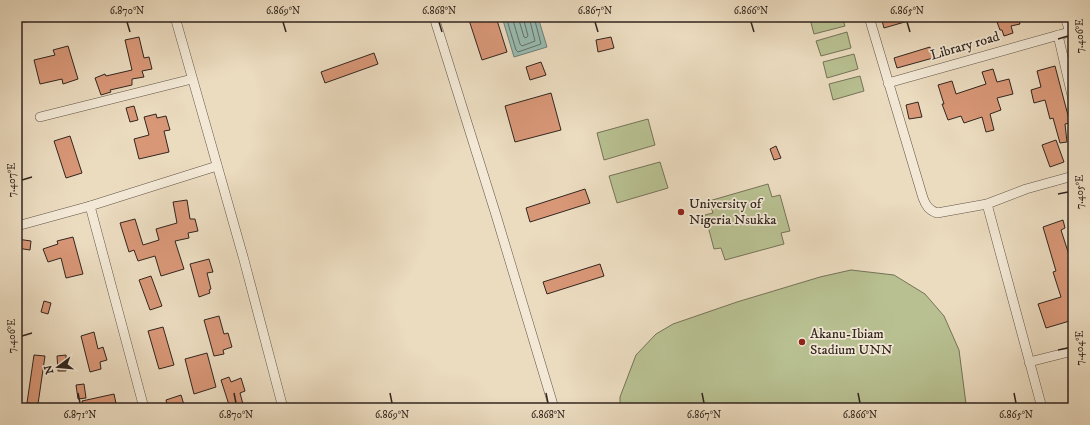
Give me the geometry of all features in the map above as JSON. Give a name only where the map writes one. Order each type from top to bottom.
[{"type":"street","points":[[17,19],[27,17]]},
{"type":"street","points":[[175,17],[244,260],[283,408]]},
{"type":"street","points":[[434,17],[554,408]]},
{"type":"street","points":[[868,17],[926,206],[932,211],[937,213],[987,204],[1026,189],[1073,176]]},
{"type":"street","points":[[1066,17],[1071,31]]},
{"type":"street","name":"Library road","points":[[888,83],[1071,31]]},
{"type":"street","points":[[1058,35],[1073,100]]},
{"type":"street","points":[[40,117],[192,79]]},
{"type":"street","points":[[17,226],[90,206],[217,166]]},
{"type":"street","points":[[987,204],[1042,408]]},
{"type":"street","points":[[90,206],[144,408]]},
{"type":"street","points":[[1029,362],[1073,351]]},
{"type":"green space","points":[[817,17],[842,17],[845,26],[814,34],[810,19]]},
{"type":"green space","points":[[847,32],[851,48],[821,56],[816,41]]},
{"type":"green space","points":[[854,54],[858,69],[827,78],[823,62]]},
{"type":"green space","points":[[860,76],[864,91],[833,100],[829,84]]},
{"type":"green space","points":[[648,119],[655,145],[604,160],[597,133]]},
{"type":"green space","points":[[660,162],[668,188],[617,203],[609,176]]},
{"type":"green space","points":[[768,184],[772,197],[780,195],[790,231],[781,233],[784,244],[725,260],[721,248],[714,249],[705,215],[713,213],[709,201]]},
{"type":"green space","name":"Akanu-Ibiam Stadium UNN","points":[[851,270],[894,275],[925,294],[944,316],[959,350],[966,404],[964,408],[620,408],[620,397],[636,355],[656,334],[673,324],[737,302],[820,277]]},
{"type":"water","points":[[502,17],[538,17],[547,47],[514,57]]},
{"type":"building","points":[[468,17],[496,17],[507,52],[482,60]]},
{"type":"building","points":[[881,17],[915,17],[915,19],[884,28]]},
{"type":"building","points":[[1012,17],[1018,17],[1020,24],[1011,26],[1013,33],[1004,36],[997,22]]},
{"type":"building","points":[[139,37],[144,58],[149,57],[152,69],[142,71],[144,77],[132,79],[132,85],[110,90],[111,92],[101,95],[95,78],[105,74],[106,76],[132,70],[125,40]]},
{"type":"building","points":[[611,37],[614,48],[598,52],[596,40]]},
{"type":"building","points":[[68,46],[78,79],[63,84],[62,79],[40,84],[34,60],[55,55],[53,50]]},
{"type":"building","points":[[930,47],[933,58],[897,68],[894,58]]},
{"type":"building","points":[[374,53],[378,64],[325,83],[321,72]]},
{"type":"building","points":[[541,62],[546,75],[530,80],[526,67]]},
{"type":"building","points":[[1055,66],[1070,123],[1065,124],[1067,142],[1060,143],[1053,118],[1050,119],[1045,100],[1034,103],[1031,90],[1041,87],[1037,71]]},
{"type":"building","points":[[993,69],[997,82],[1009,79],[1013,94],[997,98],[1001,110],[990,114],[994,130],[986,132],[982,117],[964,123],[961,116],[948,120],[942,104],[944,104],[938,85],[952,81],[956,94],[986,84],[982,72]]},
{"type":"building","points":[[551,93],[561,130],[515,142],[505,106]]},
{"type":"building","points":[[918,102],[922,117],[909,119],[906,105]]},
{"type":"building","points":[[134,106],[138,120],[130,122],[126,108]]},
{"type":"building","points":[[156,114],[157,118],[166,116],[170,130],[164,131],[169,152],[139,159],[134,139],[149,135],[144,117]]},
{"type":"building","points":[[70,136],[82,173],[66,178],[54,141]]},
{"type":"building","points":[[1056,140],[1064,162],[1050,167],[1042,145]]},
{"type":"building","points":[[776,146],[781,158],[774,160],[770,149]]},
{"type":"building","points":[[585,189],[590,203],[530,222],[526,208]]},
{"type":"building","points":[[187,200],[190,219],[195,219],[198,231],[188,233],[189,238],[175,241],[184,269],[161,276],[155,256],[138,261],[134,250],[129,252],[120,223],[135,219],[143,245],[159,240],[156,229],[177,223],[173,202]]},
{"type":"building","points":[[1063,220],[1065,228],[1061,230],[1070,258],[1068,258],[1073,276],[1073,320],[1046,328],[1038,304],[1061,297],[1053,272],[1056,271],[1043,227]]},
{"type":"building","points":[[73,237],[83,274],[66,278],[61,258],[48,262],[43,249],[58,244],[57,241]]},
{"type":"building","points":[[17,239],[31,241],[30,250],[17,248]]},
{"type":"building","points":[[209,259],[213,272],[207,273],[211,289],[209,290],[210,293],[199,297],[190,264]]},
{"type":"building","points":[[600,264],[604,276],[547,294],[543,282]]},
{"type":"building","points":[[151,276],[162,306],[150,310],[139,280]]},
{"type":"building","points":[[44,301],[51,303],[48,314],[41,312]]},
{"type":"building","points":[[219,316],[224,334],[228,333],[232,347],[223,350],[224,354],[214,356],[204,320]]},
{"type":"building","points":[[163,327],[174,365],[159,369],[148,331]]},
{"type":"building","points":[[94,332],[98,349],[103,347],[107,360],[100,362],[101,369],[90,372],[81,336]]},
{"type":"building","points":[[207,353],[216,387],[194,394],[185,359]]},
{"type":"building","points":[[34,355],[45,356],[38,404],[27,403]]},
{"type":"building","points":[[66,355],[66,371],[58,371],[57,356]]},
{"type":"building","points":[[229,377],[231,382],[241,378],[245,391],[240,393],[244,408],[230,408],[221,380]]},
{"type":"building","points":[[84,384],[86,398],[78,399],[76,385]]},
{"type":"building","points":[[114,394],[117,408],[84,408],[82,401]]},
{"type":"building","points":[[181,395],[185,408],[168,408],[166,400]]},
{"type":"place","name":"University of Nigeria Nsukka","points":[[681,212]]},
{"type":"place","name":"Akanu-Ibiam Stadium UNN","points":[[802,342]]}]
